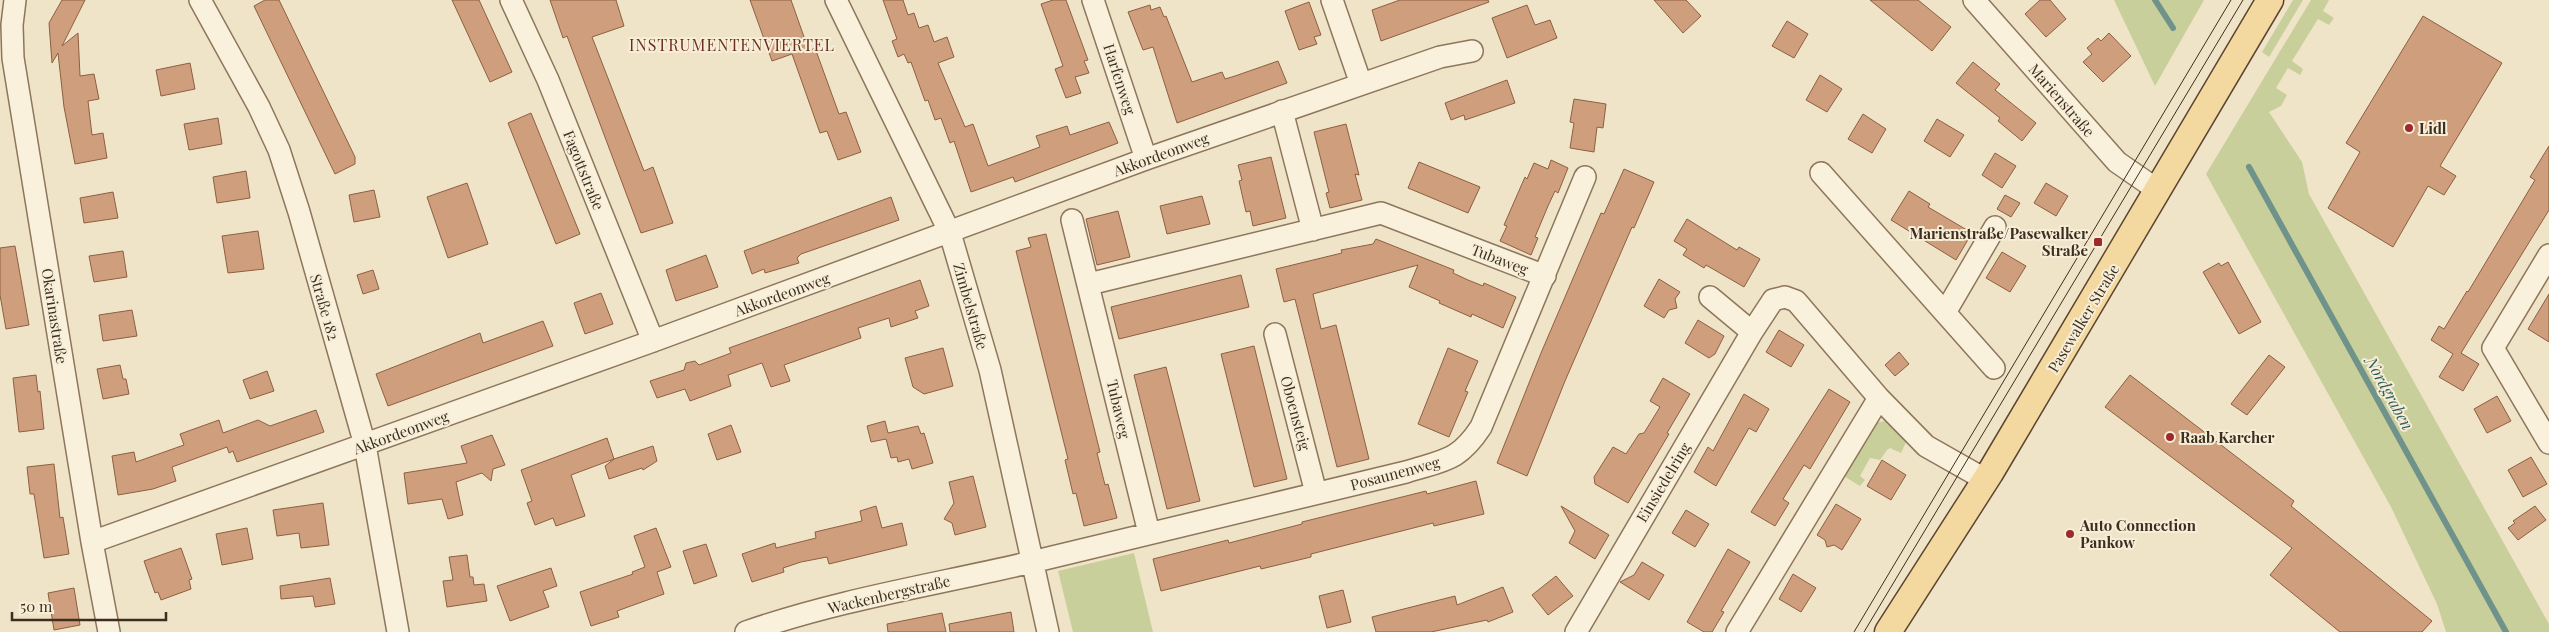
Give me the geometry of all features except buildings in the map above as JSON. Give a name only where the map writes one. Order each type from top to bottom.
[{"type":"main road","name":"Pasewalker Straße","points":[[1888,632],[1986,480],[2159,191],[2270,0]]},
{"type":"street","name":"Okarinastraße","points":[[15,0],[12,25],[13,58],[92,542],[109,632]]},
{"type":"street","name":"Straße 182","points":[[200,0],[259,107],[279,150],[365,445],[398,632]]},
{"type":"street","name":"Fagottstraße","points":[[511,0],[548,80],[653,341]]},
{"type":"street","name":"Zimbelstraße","points":[[836,0],[950,233],[990,370],[1048,632]]},
{"type":"street","name":"Harfenweg","points":[[1094,0],[1146,158]]},
{"type":"street","points":[[1332,0],[1361,84]]},
{"type":"street","name":"Marienstraße","points":[[1974,0],[2117,162],[2159,191]]},
{"type":"street","name":"Akkordeonweg","points":[[92,542],[950,233],[1146,158],[1440,57],[1472,51]]},
{"type":"street","points":[[1282,111],[1313,230]]},
{"type":"street","points":[[1821,173],[1946,311],[1994,368]]},
{"type":"street","name":"Posaunenweg","points":[[1034,562],[1406,472],[1456,456],[1470,444],[1481,427],[1585,177]]},
{"type":"street","name":"Tubaweg","points":[[1089,284],[1381,213],[1544,276]]},
{"type":"street","name":"Tubaweg","points":[[1072,220],[1149,533]]},
{"type":"street","points":[[1946,311],[1996,227]]},
{"type":"street","points":[[2549,255],[2493,348],[2549,443]]},
{"type":"street","name":"Einsiedelring","points":[[1576,632],[1752,332],[1773,300],[1785,296],[1796,301],[1879,398],[1926,446],[1986,480]]},
{"type":"street","points":[[1710,297],[1752,332]]},
{"type":"street","name":"Oboensteig","points":[[1275,334],[1316,493]]},
{"type":"street","points":[[1737,632],[1879,398]]},
{"type":"street","name":"Wackenbergstraße","points":[[746,632],[891,592],[1034,562]]},
{"type":"green space","points":[[2114,0],[2204,0],[2155,86]]},
{"type":"green space","points":[[2293,0],[2303,0],[2269,57],[2262,52]]},
{"type":"green space","points":[[2311,0],[2329,0],[2323,11],[2334,18],[2329,25],[2318,19],[2292,61],[2303,69],[2300,75],[2288,68],[2276,88],[2287,95],[2281,106],[2269,112],[2302,162],[2309,194],[2549,624],[2549,632],[2446,632],[2437,604],[2391,507],[2206,174]]},
{"type":"green space","points":[[1885,421],[1891,423],[1907,440],[1901,453],[1890,448],[1880,460],[1870,458],[1860,476],[1865,480],[1860,486],[1842,475],[1874,423]]},
{"type":"green space","points":[[1134,553],[1153,632],[1073,632],[1058,571]]},
{"type":"waterway","name":"Nordgraben","points":[[2155,0],[2173,28]]},
{"type":"waterway","name":"Nordgraben","points":[[2249,167],[2506,632]]},
{"type":"tram line","points":[[1854,632],[2231,0]]},
{"type":"tram line","points":[[1864,632],[2243,0]]},
{"type":"place","name":"Lidl","points":[[2409,128]]},
{"type":"place","name":"Marienstraße/Pasewalker Straße","points":[[2098,242]]},
{"type":"place","name":"Raab Karcher","points":[[2170,437]]},
{"type":"place","name":"Auto Connection Pankow","points":[[2070,534]]},
{"type":"district","name":"INSTRUMENTENVIERTEL","points":[[732,44]]}]
